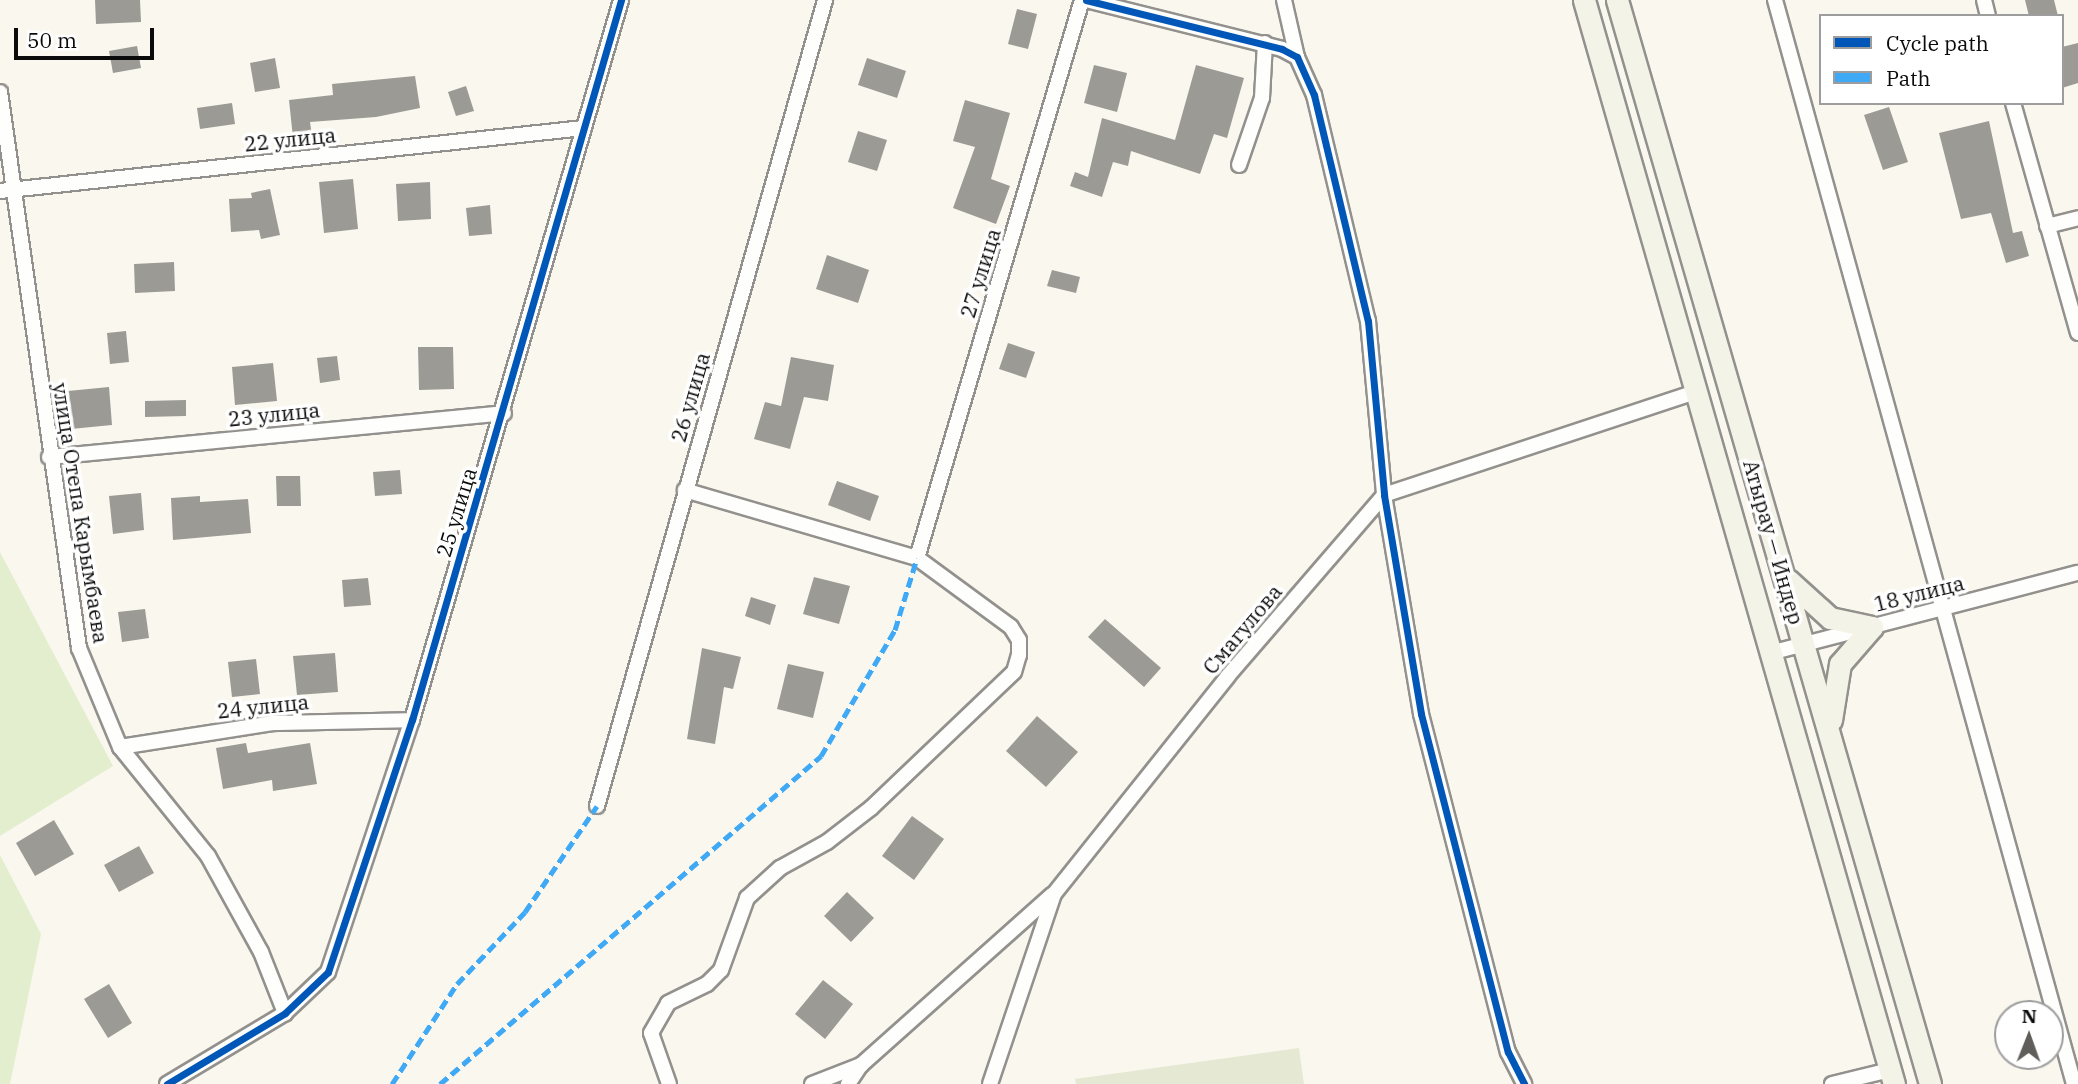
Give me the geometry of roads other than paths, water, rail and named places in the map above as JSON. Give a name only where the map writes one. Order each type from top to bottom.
[{"type":"main road","name":"Атырау — Индер","points":[[1584,0],[1892,1077]]},
{"type":"main road","name":"Атырау — Индер","points":[[1617,0],[1930,1084]]},
{"type":"main road","points":[[1785,577],[1830,618],[1872,626],[1840,664],[1830,736]]},
{"type":"street","name":"25 улица","points":[[167,1084],[285,1013],[328,972],[412,720],[504,413],[621,0]]},
{"type":"street","name":"26 улица","points":[[597,806],[825,0]]},
{"type":"street","points":[[1084,0],[1265,43],[1297,57]]},
{"type":"street","name":"27 улица","points":[[917,558],[1084,0]]},
{"type":"street","points":[[1284,0],[1297,57],[1314,95],[1368,321],[1384,495],[1421,714],[1508,1052],[1524,1084]]},
{"type":"street","points":[[1775,0],[1946,608],[2074,1084]]},
{"type":"street","points":[[1239,166],[1262,98],[1265,43]]},
{"type":"street","name":"улица Отепа Карымбаева","points":[[0,92],[6,190],[79,648],[120,747],[208,856],[261,952],[285,1013]]},
{"type":"street","points":[[2014,105],[2078,334]]},
{"type":"street","name":"22 улица","points":[[6,190],[584,128]]},
{"type":"street","points":[[2047,226],[2078,218]]},
{"type":"street","points":[[1384,495],[1698,391]]},
{"type":"street","name":"23 улица","points":[[49,457],[504,413]]},
{"type":"street","points":[[669,1084],[651,1033],[668,1003],[707,984],[721,970],[747,898],[779,868],[827,842],[871,808],[1014,671],[1019,640],[1011,627],[917,558],[685,490]]},
{"type":"street","name":"Смагулова","points":[[990,1084],[1054,894],[1227,677],[1384,495]]},
{"type":"street","name":"18 улица","points":[[1770,653],[2078,573]]},
{"type":"street","name":"24 улица","points":[[120,747],[274,723],[412,720]]},
{"type":"street","points":[[848,1084],[861,1065],[1054,894]]},
{"type":"street","points":[[813,1084],[861,1065]]},
{"type":"street","points":[[1832,1084],[1892,1077]]}]
